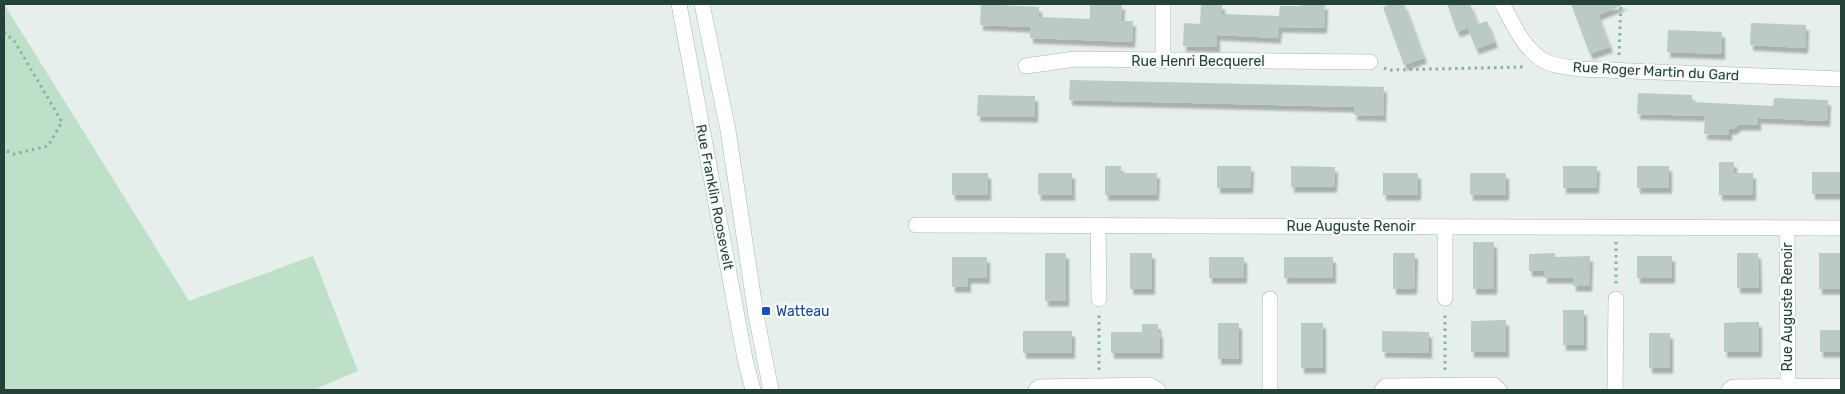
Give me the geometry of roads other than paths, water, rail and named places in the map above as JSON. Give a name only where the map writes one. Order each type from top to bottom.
[{"type":"street","name":"Rue Franklin Roosevelt","points":[[679,4],[745,359],[753,390]]},
{"type":"street","name":"Rue Franklin Roosevelt","points":[[702,4],[728,130],[756,315],[771,390]]},
{"type":"street","points":[[1163,4],[1163,61]]},
{"type":"street","name":"Rue Roger Martin du Gard","points":[[1502,4],[1522,41],[1541,60],[1561,66],[1619,71],[1841,79]]},
{"type":"street","name":"Rue Henri Becquerel","points":[[1026,66],[1074,59],[1370,62]]},
{"type":"street","name":"Rue Auguste Renoir","points":[[916,225],[1841,228]]},
{"type":"street","points":[[1098,226],[1099,299]]},
{"type":"street","points":[[1445,227],[1445,298]]},
{"type":"street","name":"Rue Auguste Renoir","points":[[1787,228],[1788,386]]},
{"type":"street","points":[[1270,299],[1270,390]]},
{"type":"street","points":[[1615,390],[1616,299]]},
{"type":"street","points":[[1036,390],[1039,387],[1150,385],[1158,390]]},
{"type":"street","points":[[1382,390],[1386,386],[1494,385],[1499,390]]},
{"type":"street","points":[[1729,390],[1733,387],[1841,386]]},
{"type":"place","name":"Watteau","points":[[766,311]]}]
